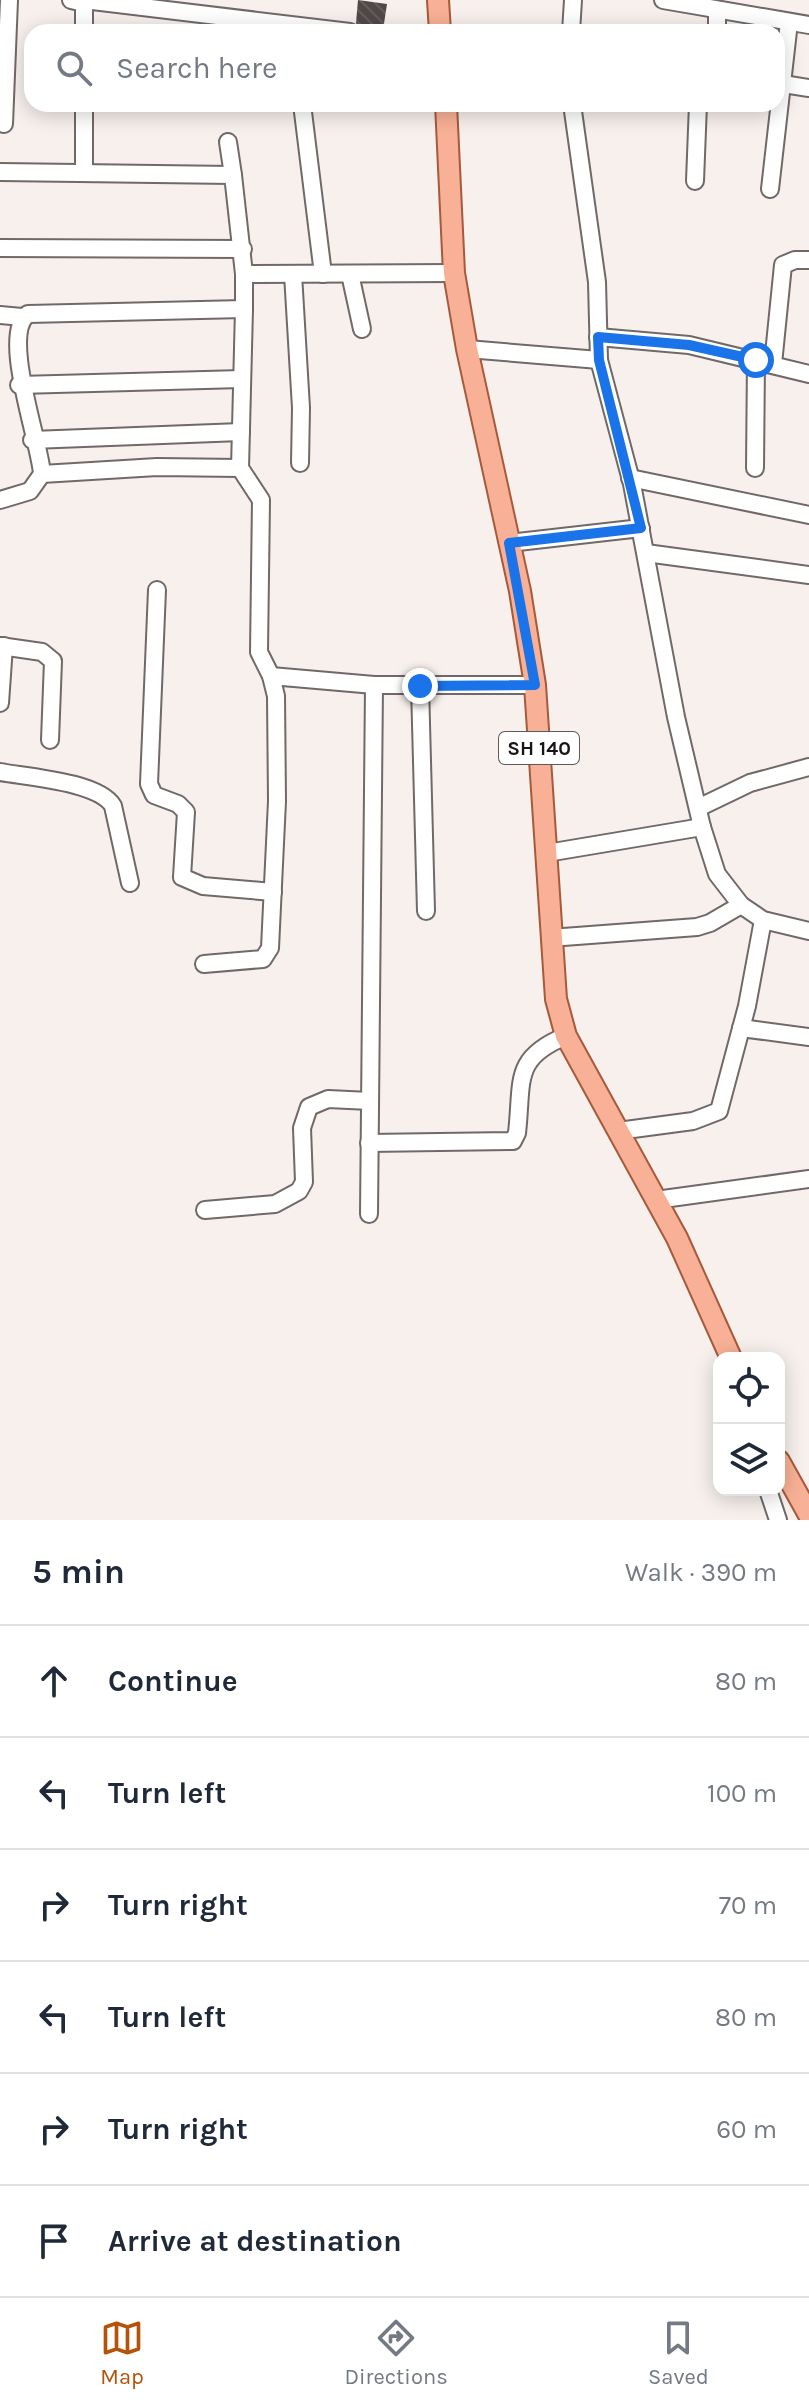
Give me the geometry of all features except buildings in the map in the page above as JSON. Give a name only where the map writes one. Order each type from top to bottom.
[{"type":"main road","points":[[438,0],[440,24]]},
{"type":"main road","name":"SH 140","points":[[446,112],[454,273],[535,685],[556,999],[566,1036],[656,1200],[728,1352]]},
{"type":"main road","points":[[785,1472],[809,1515]]},
{"type":"street","points":[[4,124],[9,0]]},
{"type":"street","points":[[572,24],[573,0]]},
{"type":"street","points":[[663,0],[809,25]]},
{"type":"street","points":[[83,24],[80,1],[262,24]]},
{"type":"street","points":[[717,11],[717,24]]},
{"type":"street","points":[[785,50],[789,22]]},
{"type":"street","points":[[785,85],[809,88]]},
{"type":"street","points":[[84,112],[84,173]]},
{"type":"street","points":[[303,112],[323,274]]},
{"type":"street","points":[[573,112],[597,282],[599,360],[630,478],[676,717],[702,827],[717,874],[741,905],[763,920],[809,931]]},
{"type":"street","points":[[695,181],[698,112]]},
{"type":"street","points":[[770,189],[777,112]]},
{"type":"street","points":[[204,964],[263,959],[270,948],[277,787],[276,696],[271,676],[259,652],[261,500],[240,468],[244,274],[228,142]]},
{"type":"street","points":[[0,172],[233,175]]},
{"type":"street","points":[[0,248],[243,249]]},
{"type":"street","points":[[773,364],[783,265],[786,261],[809,260]]},
{"type":"street","points":[[244,274],[454,273]]},
{"type":"street","points":[[293,274],[301,408],[300,463]]},
{"type":"street","points":[[350,274],[362,329]]},
{"type":"street","points":[[0,315],[22,317],[41,313],[244,309]]},
{"type":"street","points":[[22,317],[15,334],[19,385],[42,474]]},
{"type":"street","points":[[598,337],[689,345],[809,374]]},
{"type":"street","points":[[467,349],[599,360]]},
{"type":"street","points":[[755,468],[756,360]]},
{"type":"street","points":[[19,385],[242,379]]},
{"type":"street","points":[[32,440],[241,432]]},
{"type":"street","points":[[42,474],[157,467],[240,468]]},
{"type":"street","points":[[0,500],[30,491],[42,474]]},
{"type":"street","points":[[630,478],[809,515]]},
{"type":"street","points":[[509,543],[641,528]]},
{"type":"street","points":[[646,553],[809,575]]},
{"type":"street","points":[[157,590],[149,784],[154,795],[178,804],[186,812],[182,877],[193,884],[273,892]]},
{"type":"street","points":[[0,703],[2,646],[42,652],[53,661],[50,740]]},
{"type":"street","points":[[271,676],[374,685],[535,685]]},
{"type":"street","points":[[369,1214],[374,685]]},
{"type":"street","points":[[420,686],[426,911]]},
{"type":"street","points":[[698,808],[750,783],[809,767]]},
{"type":"street","points":[[0,772],[91,790],[106,797],[113,806],[130,883]]},
{"type":"street","points":[[547,853],[702,827]]},
{"type":"street","points":[[550,938],[697,927],[741,905]]},
{"type":"street","points":[[618,1131],[714,1116],[722,1102],[741,1028],[763,920]]},
{"type":"street","points":[[741,1028],[809,1037]]},
{"type":"street","points":[[369,1143],[513,1141],[517,1133],[529,1057],[540,1047],[566,1036]]},
{"type":"street","points":[[205,1210],[254,1208],[291,1198],[304,1182],[302,1128],[309,1107],[328,1099],[370,1101]]},
{"type":"street","points":[[656,1200],[809,1179]]},
{"type":"street","points":[[770,1496],[778,1520]]},
{"type":"route","points":[[420,686],[535,685],[509,543],[641,528],[599,360],[598,337],[689,345],[756,360]]}]
